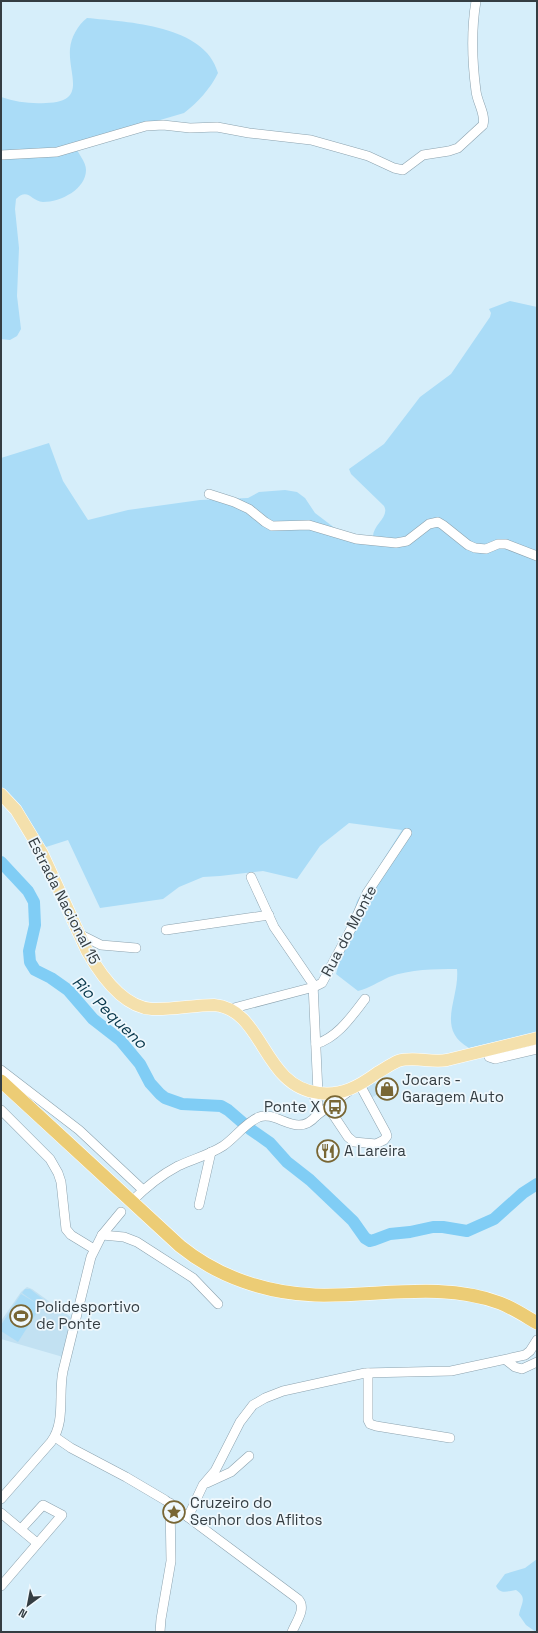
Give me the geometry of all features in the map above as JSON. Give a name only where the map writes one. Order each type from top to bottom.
[{"type":"highway","points":[[1,1081],[180,1246],[195,1258],[220,1272],[259,1286],[298,1294],[326,1295],[424,1291],[466,1295],[499,1303],[519,1312],[537,1323]]},
{"type":"highway","points":[[1,1090],[172,1246],[197,1266],[224,1281],[254,1292],[300,1300],[424,1298],[466,1302],[498,1310],[537,1332]]},
{"type":"main road","name":"Estrada Nacional 15","points":[[1,794],[16,810],[42,853],[77,933],[91,958],[107,980],[120,994],[139,1006],[156,1009],[214,1005],[230,1009],[237,1013],[246,1022],[271,1060],[285,1078],[296,1086],[322,1094]]},
{"type":"main road","points":[[322,1094],[356,1087],[390,1065],[400,1061],[413,1059],[442,1061],[537,1038]]},
{"type":"street","points":[[1,155],[57,152],[133,129],[158,125],[188,128],[220,127],[252,134],[302,139],[370,156],[394,168],[402,170],[423,155],[458,148],[483,124],[476,91],[472,34],[476,1]]},
{"type":"street","points":[[210,494],[249,509],[264,522],[272,526],[309,525],[356,539],[396,544],[407,541],[429,524],[438,522],[468,545],[475,548],[486,549],[498,544],[506,544],[537,556]]},
{"type":"street","name":"Rua do Monte","points":[[314,987],[325,977],[351,929],[367,893],[407,833]]},
{"type":"street","points":[[132,1201],[143,1190],[172,1170],[224,1145],[257,1118],[264,1116],[290,1124],[302,1125],[309,1123],[328,1102],[322,1094],[316,1044],[314,987],[310,978],[282,940],[251,877]]},
{"type":"street","points":[[166,930],[269,915]]},
{"type":"street","points":[[77,933],[101,946],[136,948]]},
{"type":"street","points":[[230,1009],[314,987]]},
{"type":"street","points":[[316,1044],[327,1040],[339,1031],[365,999]]},
{"type":"street","points":[[487,1050],[489,1057],[495,1059],[537,1049]]},
{"type":"street","points":[[1,1070],[82,1133],[143,1190]]},
{"type":"street","points":[[321,1111],[356,1087],[387,1136],[384,1140],[376,1144],[354,1142],[321,1111],[317,1100],[322,1094]]},
{"type":"street","points":[[1,1110],[52,1162],[61,1180],[66,1229],[71,1235],[94,1249]]},
{"type":"street","points":[[199,1205],[211,1152]]},
{"type":"street","points":[[1,1499],[55,1437],[60,1425],[61,1384],[65,1360],[88,1266],[94,1249],[102,1235],[121,1212]]},
{"type":"street","points":[[102,1235],[127,1238],[137,1242],[193,1278],[218,1304]]},
{"type":"street","points":[[185,1515],[203,1485],[216,1470],[240,1422],[248,1410],[259,1401],[280,1392],[368,1373],[451,1371],[506,1360],[524,1356],[531,1350],[537,1340]]},
{"type":"street","points":[[506,1360],[515,1367],[522,1369],[537,1362]]},
{"type":"street","points":[[368,1373],[368,1420],[370,1424],[450,1438]]},
{"type":"street","points":[[55,1437],[70,1448],[126,1477],[170,1504],[299,1600],[302,1604],[301,1611],[292,1632]]},
{"type":"street","points":[[203,1485],[230,1472],[249,1456]]},
{"type":"street","points":[[160,1632],[171,1561],[170,1504]]},
{"type":"street","points":[[1,1586],[62,1515],[43,1505],[21,1529]]},
{"type":"street","points":[[1,1513],[37,1544]]},
{"type":"street","points":[[170,1522],[176,1516],[185,1515]]},
{"type":"shaded area","points":[[87,18],[143,25],[163,29],[182,36],[198,45],[210,57],[218,73],[212,84],[203,95],[184,113],[75,145],[85,163],[85,177],[77,188],[65,197],[43,202],[24,194],[16,199],[15,209],[19,248],[17,296],[21,329],[17,336],[10,340],[1,339],[1,97],[34,103],[46,103],[67,98],[72,92],[73,85],[70,59],[72,40],[81,24]]},
{"type":"shaded area","points":[[510,301],[537,307],[537,1032],[469,1048],[459,1040],[453,1032],[451,1022],[451,1012],[457,980],[457,969],[431,969],[397,974],[358,991],[336,974],[357,901],[402,830],[349,823],[320,846],[297,879],[263,871],[203,877],[179,887],[163,899],[100,908],[68,840],[43,848],[5,790],[1,787],[1,458],[49,443],[63,481],[88,520],[128,510],[200,500],[248,498],[259,492],[285,490],[297,492],[305,498],[315,513],[340,532],[355,538],[373,537],[376,528],[385,514],[384,506],[351,474],[349,469],[384,444],[420,397],[451,374],[490,317],[491,313],[489,309]]},
{"type":"shaded area","points":[[373,1082],[381,1092],[370,1099],[364,1088]]},
{"type":"shaded area","points":[[27,1287],[72,1318],[63,1357],[1,1339],[1,1321],[21,1292]]},
{"type":"shaded area","points":[[25,1289],[30,1289],[43,1299],[39,1305],[22,1293]]},
{"type":"shaded area","name":"Polidesportivo de Ponte","points":[[21,1294],[41,1306],[18,1342],[1,1331],[1,1325]]},
{"type":"shaded area","points":[[537,1559],[536,1632],[526,1625],[519,1615],[523,1601],[520,1593],[516,1590],[507,1592],[500,1591],[496,1586],[505,1574],[525,1568]]},
{"type":"waterway","name":"Rio Pequeno","points":[[1,862],[28,891],[34,902],[35,925],[29,951],[30,962],[35,970],[51,978],[68,990],[93,1019],[120,1040],[140,1064],[150,1083],[160,1094],[165,1098],[182,1104],[221,1106],[228,1110],[250,1129],[270,1143],[287,1162],[310,1180],[353,1221],[365,1238],[370,1241],[390,1234],[410,1232],[433,1227],[467,1231],[494,1219],[523,1193],[537,1184]]},
{"type":"place","name":"Jocars - Garagem Auto","points":[[387,1089]]},
{"type":"place","name":"Ponte X","points":[[335,1107]]},
{"type":"place","name":"A Lareira","points":[[328,1151]]},
{"type":"place","name":"Polidesportivo de Ponte","points":[[21,1316]]},
{"type":"place","name":"Cruzeiro do Senhor dos Aflitos","points":[[174,1512]]}]
